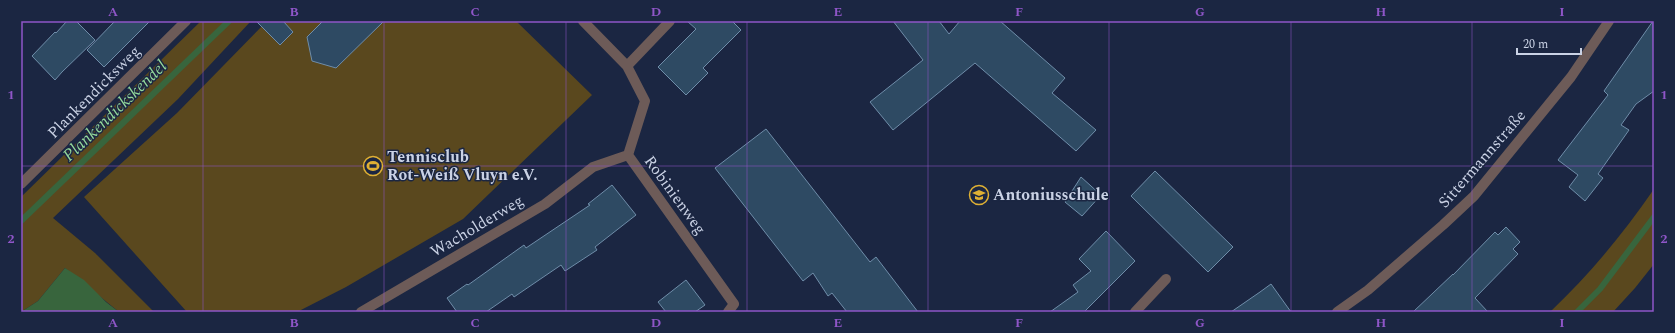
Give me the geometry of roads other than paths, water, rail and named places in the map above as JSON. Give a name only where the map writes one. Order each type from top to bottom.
[{"type":"street","name":"Plankendicksweg","points":[[21,184],[186,21]]},
{"type":"street","name":"Robinienweg","points":[[583,21],[627,66],[645,101],[628,155],[734,304],[728,312]]},
{"type":"street","points":[[627,66],[670,21]]},
{"type":"street","name":"Sittermannstraße","points":[[1337,312],[1368,290],[1474,196],[1571,77],[1609,21]]},
{"type":"street","name":"Wacholderweg","points":[[361,312],[545,204],[593,166],[628,155]]},
{"type":"street","points":[[1135,312],[1166,279]]},
{"type":"waterway","name":"Plankendickskendel","points":[[21,221],[229,21]]},
{"type":"waterway","points":[[1577,312],[1600,289],[1654,217]]},
{"type":"place","name":"Tennisclub Rot-Weiß Vluyn e.V.","points":[[373,166]]},
{"type":"place","name":"Antoniusschule","points":[[979,195]]}]
